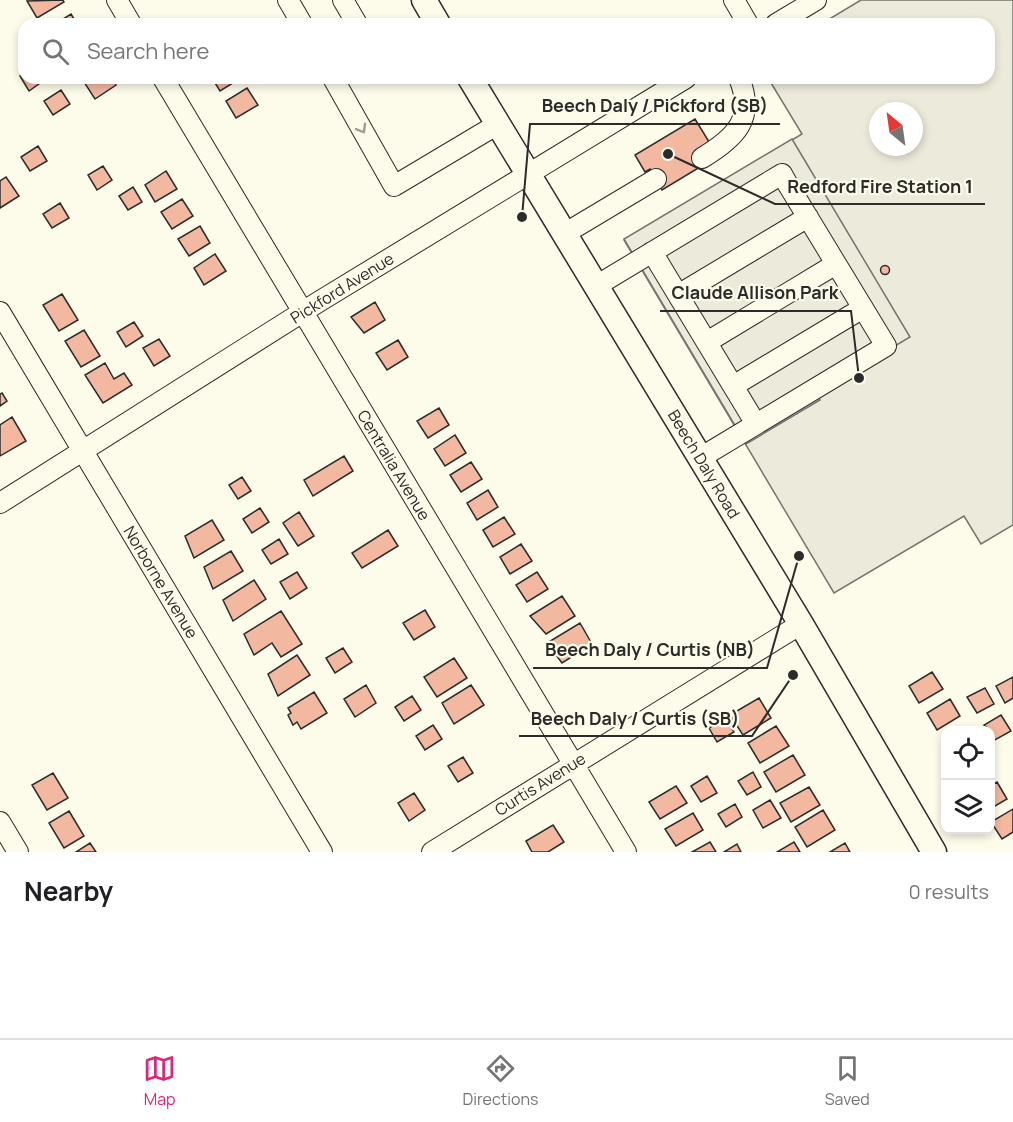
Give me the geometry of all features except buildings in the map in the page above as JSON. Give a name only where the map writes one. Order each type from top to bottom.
[{"type":"main road","name":"Beech Daly Road","points":[[474,84],[801,624],[934,852]]},
{"type":"street","points":[[117,0],[128,18]]},
{"type":"street","points":[[288,0],[298,18]]},
{"type":"street","points":[[343,0],[354,18]]},
{"type":"street","points":[[734,0],[744,18]]},
{"type":"street","points":[[786,18],[816,0]]},
{"type":"street","name":"Centralia Avenue","points":[[167,84],[626,852]]},
{"type":"street","points":[[336,84],[394,186],[498,124]]},
{"type":"street","name":"Pickford Avenue","points":[[0,503],[302,312],[676,84]]},
{"type":"street","points":[[702,158],[729,142],[740,128],[746,107],[742,84]]},
{"type":"street","points":[[596,286],[782,174],[886,346],[700,458]]},
{"type":"street","points":[[564,234],[656,179]]},
{"type":"street","points":[[678,295],[808,217]]},
{"type":"street","points":[[652,252],[756,424]]},
{"type":"street","points":[[706,342],[836,264]]},
{"type":"street","points":[[733,386],[863,308]]},
{"type":"street","name":"Norborne Avenue","points":[[0,312],[322,852]]},
{"type":"street","name":"Curtis Avenue","points":[[432,852],[801,624]]},
{"type":"street","points":[[0,822],[18,852]]},
{"type":"shaded area","points":[[861,0],[1013,0],[1013,525],[981,544],[964,516],[834,593],[624,240],[802,134],[772,84],[995,84],[995,18],[831,18]]},
{"type":"shaded area","points":[[792,139],[910,337],[816,393],[820,400],[746,444],[624,239]]},
{"type":"place","name":"Redford Fire Station 1","points":[[668,154]]},
{"type":"place","name":"Beech Daly / Pickford (SB)","points":[[522,217]]},
{"type":"place","name":"Claude Allison Park","points":[[859,378]]},
{"type":"place","name":"Beech Daly / Curtis (NB)","points":[[799,556]]},
{"type":"place","name":"Beech Daly / Curtis (SB)","points":[[793,675]]}]
